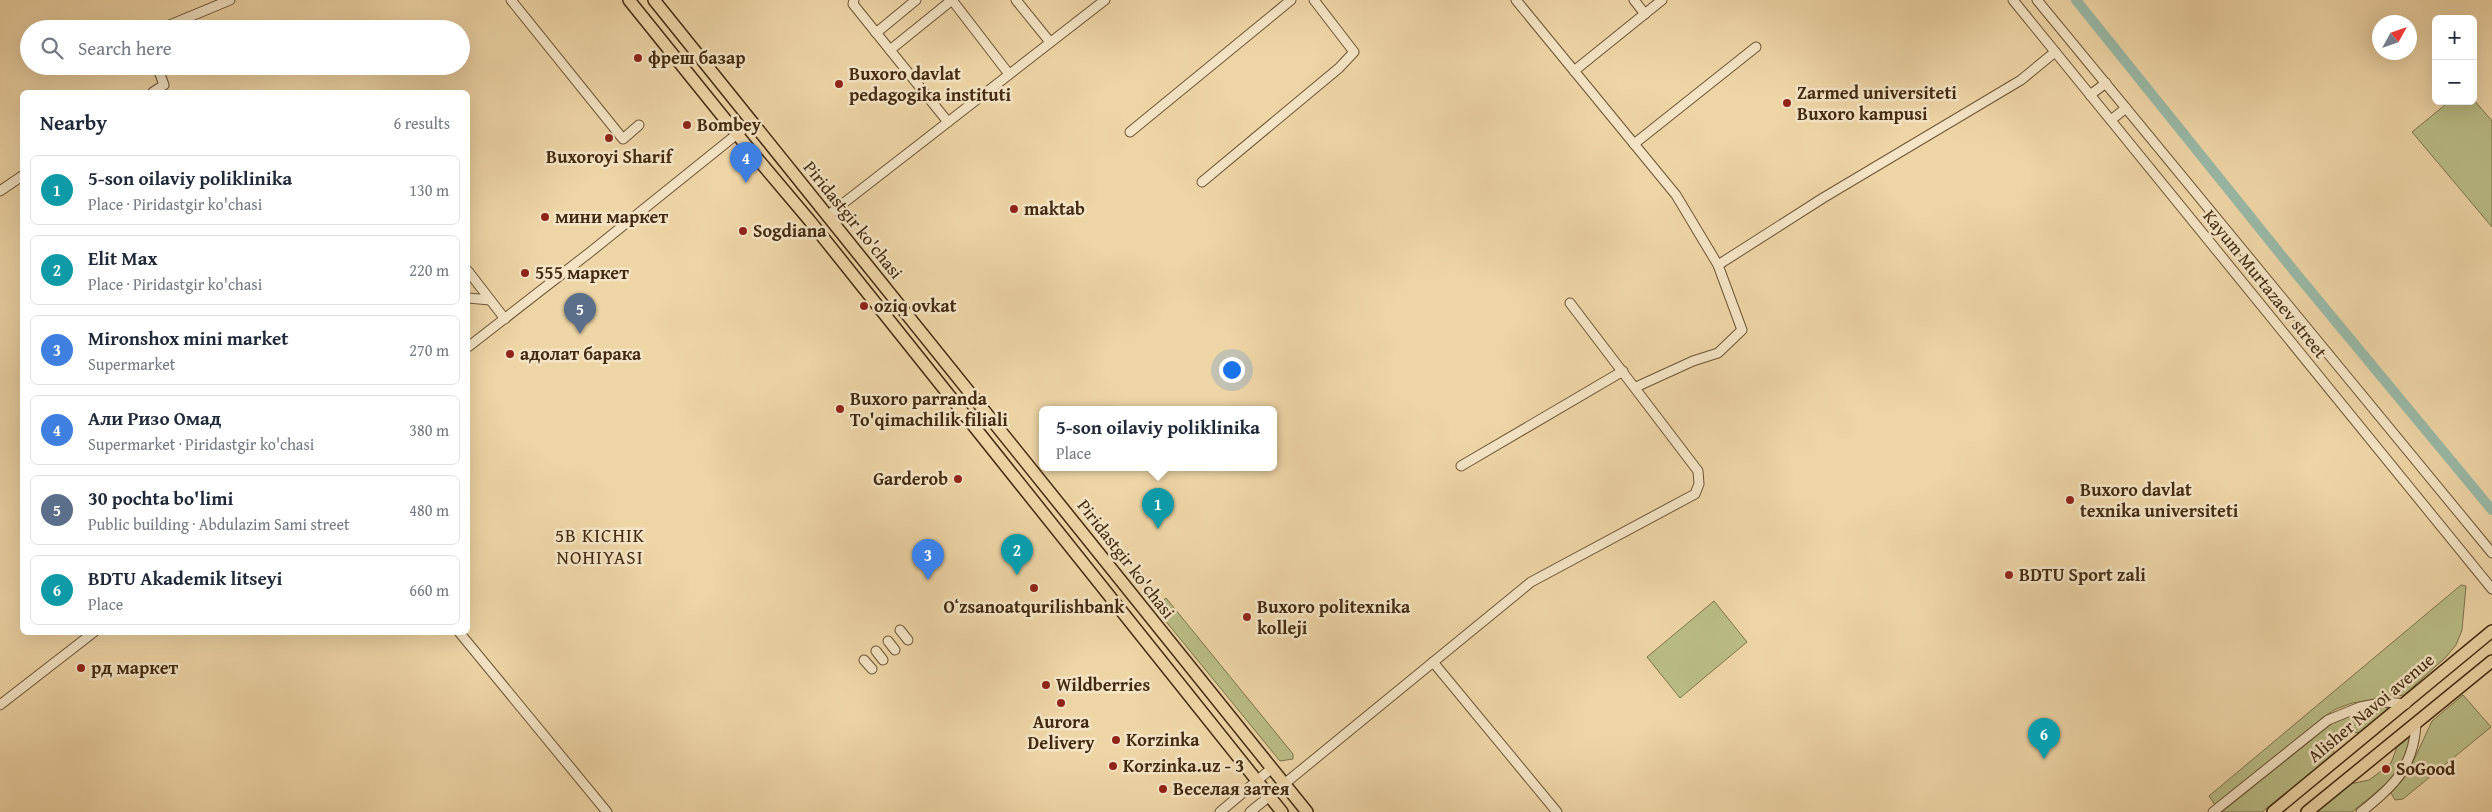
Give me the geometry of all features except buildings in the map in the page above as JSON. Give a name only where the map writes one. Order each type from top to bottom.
[{"type":"main road","name":"Piridastgir ko'chasi","points":[[629,0],[810,221],[1282,812]]},
{"type":"main road","name":"Piridastgir ko'chasi","points":[[654,0],[1306,812]]},
{"type":"main road","name":"Alisher Navoi avenue","points":[[2272,812],[2406,704],[2492,631]]},
{"type":"main road","points":[[2307,812],[2492,662]]},
{"type":"street","points":[[182,20],[230,0]]},
{"type":"street","points":[[511,0],[623,139],[639,125]]},
{"type":"street","points":[[854,0],[853,4],[948,122]]},
{"type":"street","points":[[876,33],[916,0]]},
{"type":"street","points":[[890,50],[952,0],[1010,74]]},
{"type":"street","points":[[1016,0],[1050,42]]},
{"type":"street","points":[[1088,0],[1095,8]]},
{"type":"street","points":[[827,216],[1105,0]]},
{"type":"street","points":[[1130,132],[1291,0]]},
{"type":"street","points":[[1202,182],[1339,68],[1354,52],[1314,0]]},
{"type":"street","points":[[1516,0],[1676,194],[1718,265],[1742,330],[1718,353],[1693,361],[1636,387]]},
{"type":"street","points":[[1634,0],[1645,14]]},
{"type":"street","points":[[1574,71],[1662,0]]},
{"type":"street","name":"Kayum Murtazaev street","points":[[2013,0],[2492,589]]},
{"type":"street","name":"Kayum Murtazaev street","points":[[2038,0],[2492,553]]},
{"type":"street","points":[[1634,144],[1756,47]]},
{"type":"street","points":[[1718,265],[1823,198],[2021,80],[2055,52]]},
{"type":"street","points":[[156,90],[164,85],[160,75]]},
{"type":"street","points":[[2090,95],[2106,83]]},
{"type":"street","points":[[2111,120],[2126,108]]},
{"type":"street","points":[[470,345],[752,122]]},
{"type":"street","points":[[0,191],[20,179]]},
{"type":"street","points":[[470,275],[505,319]]},
{"type":"street","points":[[470,298],[490,300]]},
{"type":"street","points":[[1250,812],[1531,582],[1694,494],[1699,484],[1698,471],[1636,387],[1570,303]]},
{"type":"street","points":[[1461,466],[1623,371]]},
{"type":"street","points":[[900,630],[908,640]]},
{"type":"street","points":[[0,704],[90,635]]},
{"type":"street","points":[[461,635],[607,812]]},
{"type":"street","points":[[888,641],[895,650]]},
{"type":"street","points":[[876,651],[883,660]]},
{"type":"street","points":[[864,660],[872,669]]},
{"type":"street","points":[[1433,662],[1557,812]]},
{"type":"street","points":[[2213,812],[2328,720],[2360,706],[2386,702],[2406,704]]},
{"type":"street","points":[[2361,812],[2391,789],[2401,773],[2414,743],[2416,725]]},
{"type":"street","points":[[1220,812],[1272,769]]},
{"type":"green space","points":[[2477,104],[2492,121],[2492,227],[2412,132],[2445,105]]},
{"type":"green space","points":[[2461,585],[2466,586],[2462,630],[2456,645],[2446,657],[2404,695],[2352,703],[2336,709],[2215,805],[2209,796]]},
{"type":"green space","points":[[1166,598],[1293,754],[1293,759],[1280,761],[1155,608]]},
{"type":"green space","points":[[1714,601],[1747,642],[1680,698],[1647,657]]},
{"type":"green space","points":[[2463,695],[2491,727],[2403,799],[2395,800],[2391,793],[2407,775],[2432,721]]},
{"type":"green space","points":[[2391,706],[2359,733],[2347,731],[2333,743],[2334,754],[2262,812],[2222,812],[2335,721],[2355,713]]},
{"type":"green space","points":[[2411,736],[2408,751],[2391,780],[2352,812],[2316,812],[2350,784],[2369,780],[2391,763],[2397,747]]},
{"type":"waterway","points":[[2076,0],[2294,271],[2492,510]]},
{"type":"place","name":"фреш базар","points":[[638,58]]},
{"type":"place","name":"Buxoro davlat pedagogika instituti","points":[[839,84]]},
{"type":"place","name":"Zarmed universiteti Buxoro kampusi","points":[[1787,103]]},
{"type":"place","name":"Bombey","points":[[687,125]]},
{"type":"place","name":"Buxoroyi Sharif","points":[[609,138]]},
{"type":"place","name":"Али Ризо Омад","points":[[746,183]]},
{"type":"place","name":"maktab","points":[[1014,209]]},
{"type":"place","name":"мини маркет","points":[[545,217]]},
{"type":"place","name":"Sogdiana","points":[[743,231]]},
{"type":"place","name":"555 маркет","points":[[525,273]]},
{"type":"place","name":"oziq ovkat","points":[[864,306]]},
{"type":"place","name":"30 pochta bo'limi","points":[[580,334]]},
{"type":"place","name":"адолат барака","points":[[510,354]]},
{"type":"place","name":"Buxoro parranda To'qimachilik filiali","points":[[840,409]]},
{"type":"place","name":"Garderob","points":[[958,479]]},
{"type":"place","name":"Buxoro davlat texnika universiteti","points":[[2070,500]]},
{"type":"place","name":"5-son oilaviy poliklinika","points":[[1158,529]]},
{"type":"place","name":"Elit Max","points":[[1017,575]]},
{"type":"place","name":"BDTU Sport zali","points":[[2009,575]]},
{"type":"place","name":"Mironshox mini market","points":[[928,580]]},
{"type":"place","name":"Oʻzsanoatqurilishbank","points":[[1034,588]]},
{"type":"place","name":"Buxoro politexnika kolleji","points":[[1247,617]]},
{"type":"place","name":"рд маркет","points":[[81,668]]},
{"type":"place","name":"Wildberries","points":[[1046,685]]},
{"type":"place","name":"Aurora Delivery","points":[[1061,703]]},
{"type":"place","name":"Korzinka","points":[[1116,740]]},
{"type":"place","name":"BDTU Akademik litseyi","points":[[2044,759]]},
{"type":"place","name":"Korzinka.uz - 3","points":[[1113,766]]},
{"type":"place","name":"SoGood","points":[[2386,769]]},
{"type":"place","name":"Веселая затея","points":[[1163,789]]},
{"type":"district","name":"5B KICHIK NOHIYASI","points":[[600,546]]}]
